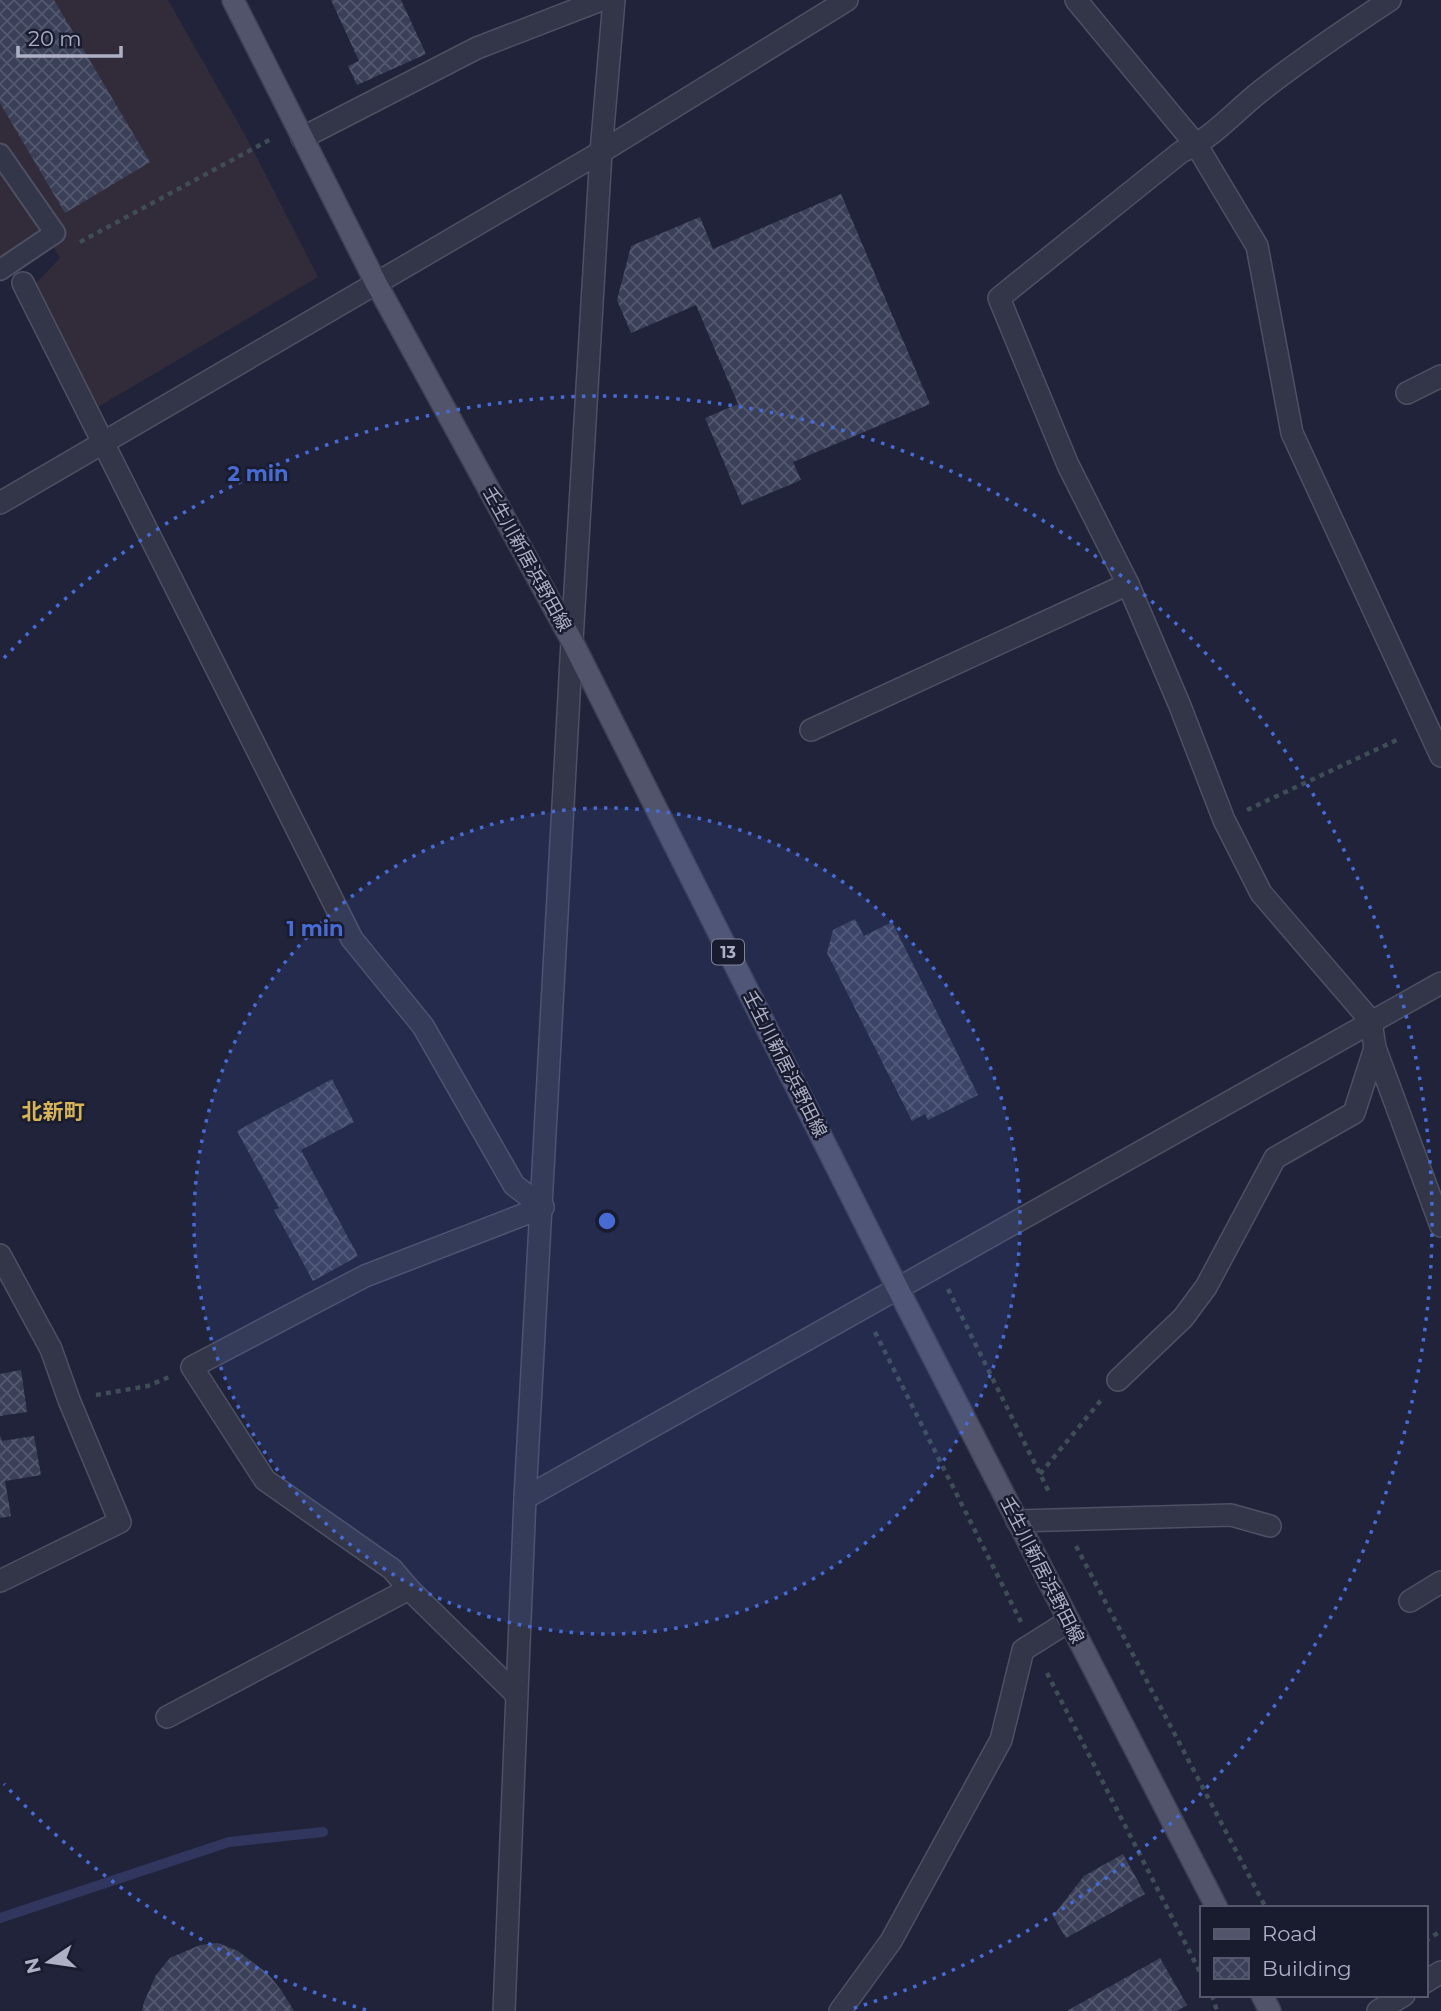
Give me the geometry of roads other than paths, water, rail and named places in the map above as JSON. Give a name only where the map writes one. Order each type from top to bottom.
[{"type":"main road","name":"壬生川新居浜野田線","points":[[233,0],[376,283],[572,641],[897,1287],[1216,1906]]},
{"type":"street","points":[[299,132],[477,48],[601,0]]},
{"type":"street","points":[[504,2011],[525,1498],[601,152],[614,0]]},
{"type":"street","points":[[0,503],[601,152],[848,0]]},
{"type":"street","points":[[1076,0],[1197,146],[1257,246],[1292,433],[1433,715],[1441,756]]},
{"type":"street","points":[[1390,0],[1315,50],[1259,92],[1197,146],[1181,152],[999,298],[1068,466],[1128,584],[1180,706],[1224,820],[1261,893],[1371,1021],[1375,1048],[1441,1226]]},
{"type":"street","points":[[23,282],[352,939],[423,1026],[514,1185],[543,1207]]},
{"type":"street","points":[[1407,393],[1441,376]]},
{"type":"street","points":[[811,730],[1128,584]]},
{"type":"street","points":[[525,1498],[1441,983]]},
{"type":"street","points":[[1118,1380],[1183,1318],[1206,1287],[1275,1157],[1354,1113],[1375,1048]]},
{"type":"street","points":[[516,1694],[392,1569],[265,1480],[192,1367],[365,1276],[543,1207]]},
{"type":"street","points":[[0,1255],[51,1349],[69,1400],[120,1522],[0,1581]]},
{"type":"street","points":[[1017,1521],[1231,1515],[1270,1526]]},
{"type":"street","points":[[1410,1601],[1441,1582]]},
{"type":"street","points":[[167,1717],[410,1589]]},
{"type":"street","points":[[840,2011],[891,1941],[1001,1741],[1023,1650],[1069,1621]]},
{"type":"street","points":[[1378,2011],[1401,1997]]},
{"type":"lane","points":[[0,154],[55,233],[0,270]]},
{"type":"waterway","points":[[0,1918],[229,1842],[323,1832]]},
{"type":"district","name":"北新町","points":[[53,1111]]}]
